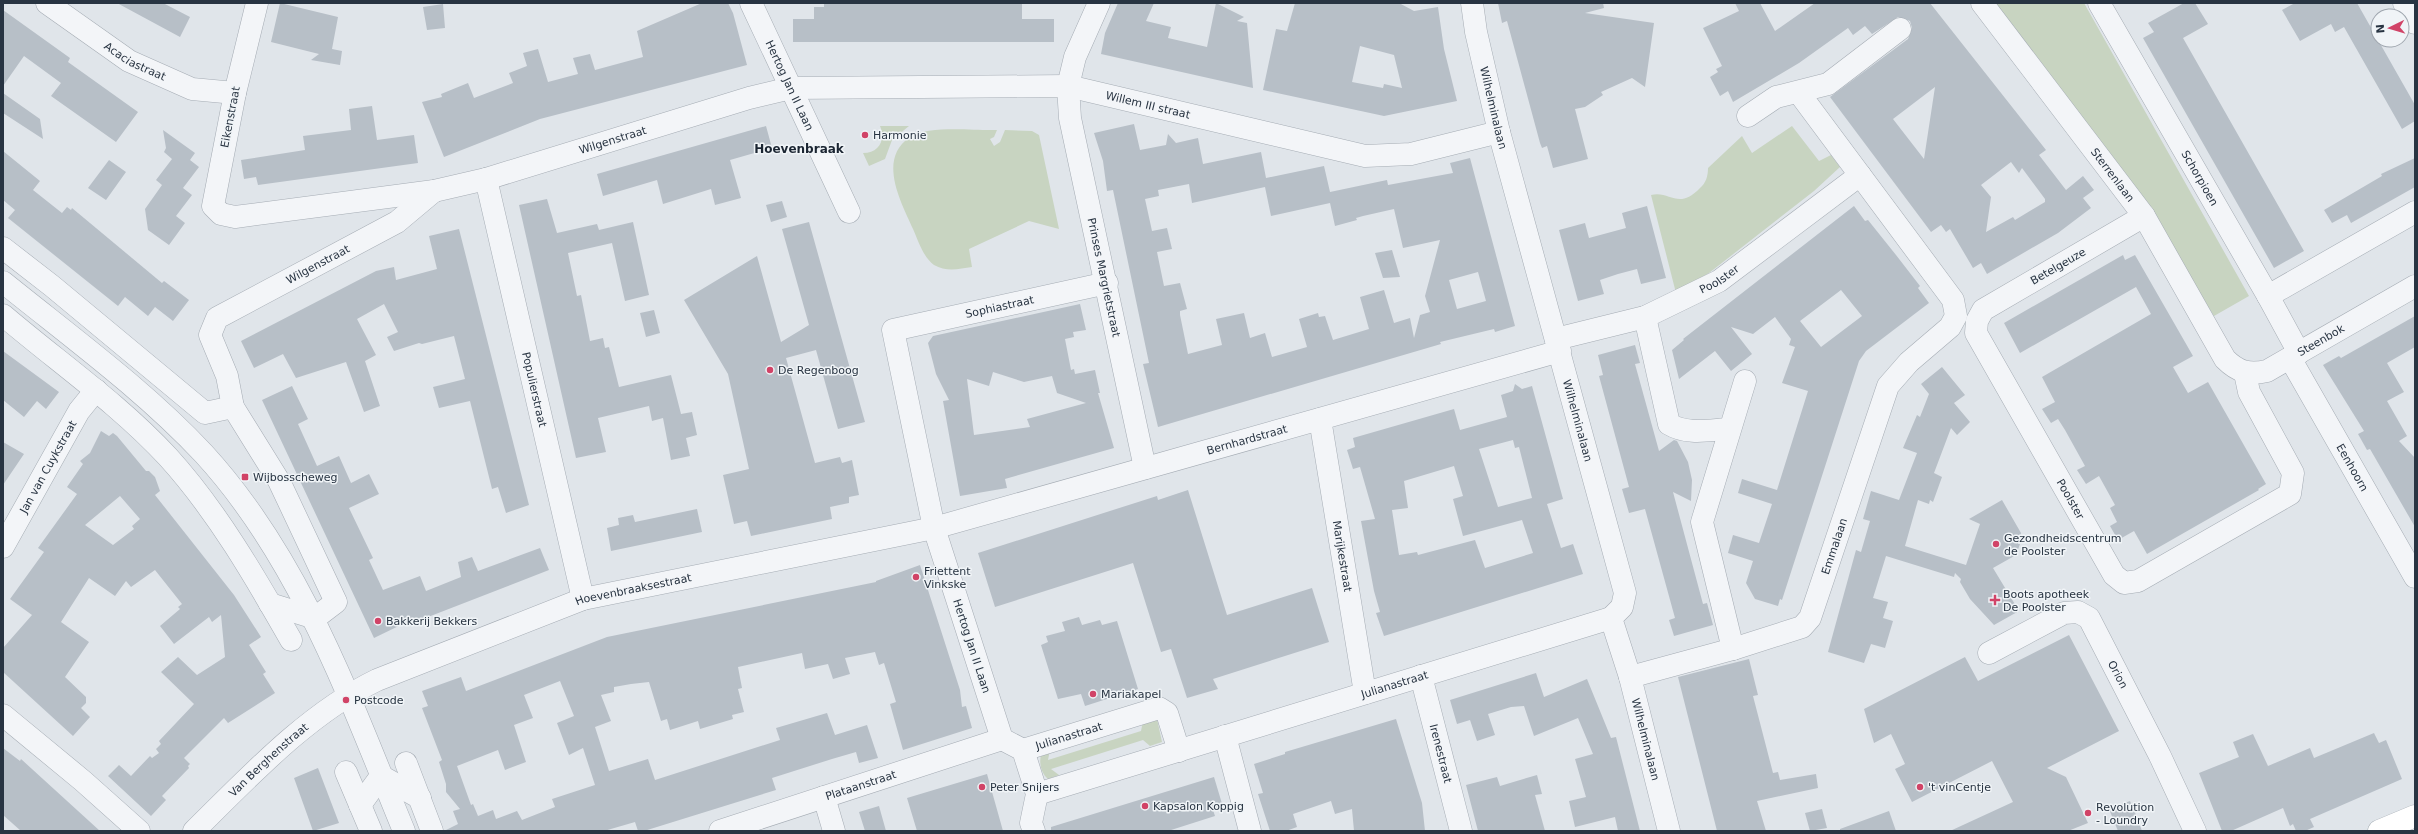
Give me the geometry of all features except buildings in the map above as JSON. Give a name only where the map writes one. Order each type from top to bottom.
[{"type":"main road","points":[[2379,831],[2415,816]]},
{"type":"street","name":"Acaciastraat","points":[[48,3],[129,61],[192,88],[235,93]]},
{"type":"street","name":"Eikenstraat","points":[[235,217],[221,214],[213,206],[235,93],[257,3]]},
{"type":"street","name":"Hertog Jan II Laan","points":[[751,3],[849,212]]},
{"type":"street","name":"Prinses Margrietstraat","points":[[1099,3],[1075,57],[1068,86],[1070,118],[1107,283],[1145,468]]},
{"type":"street","name":"Wilhelminalaan","points":[[1472,3],[1476,32],[1499,132],[1625,593],[1622,607],[1611,618],[1630,676],[1670,831]]},
{"type":"street","name":"Sterrenlaan","points":[[1982,3],[2144,216],[2225,359],[2234,368],[2245,373]]},
{"type":"street","name":"Schorpioen","points":[[2099,3],[2268,296],[2294,355]]},
{"type":"street","points":[[2404,3],[2415,23]]},
{"type":"street","points":[[1748,116],[1776,97],[1799,93],[1828,84],[1900,28]]},
{"type":"street","name":"Willem III straat","points":[[791,88],[1068,86],[1364,156],[1411,154],[1499,132]]},
{"type":"street","name":"Wilgenstraat","points":[[235,217],[434,191],[486,179],[749,98],[791,88]]},
{"type":"street","name":"Poolster","points":[[1799,93],[1976,333],[2114,575],[2124,583],[2138,582],[2290,494],[2293,486],[2293,473],[2249,392],[2245,373]]},
{"type":"street","name":"Poolster","points":[[1558,345],[1645,317],[1719,281],[1860,175]]},
{"type":"street","name":"Populierstraat","points":[[486,179],[583,599]]},
{"type":"street","name":"Wilgenstraat","points":[[233,407],[227,376],[210,335],[217,318],[397,222],[434,191]]},
{"type":"street","points":[[2268,296],[2415,212]]},
{"type":"street","name":"Betelgeuze","points":[[1966,319],[2144,216]]},
{"type":"street","points":[[3,248],[52,286],[205,414],[233,407],[279,481],[336,602],[315,618]]},
{"type":"street","points":[[3,282],[143,395],[204,455],[251,513],[315,618],[404,831]]},
{"type":"street","name":"Sophiastraat","points":[[893,330],[1107,283]]},
{"type":"street","name":"Steenbok","points":[[2245,373],[2267,371],[2415,286]]},
{"type":"street","points":[[3,315],[96,390],[168,457],[219,522],[291,640]]},
{"type":"street","points":[[1645,317],[1669,424],[1679,430],[1690,431],[1730,429]]},
{"type":"street","name":"Emmalaan","points":[[1630,676],[1733,649],[1802,627],[1810,618],[1888,386],[1909,362],[1950,328],[1966,319]]},
{"type":"street","name":"Hertog Jan II Laan","points":[[893,330],[934,528],[1002,739]]},
{"type":"street","name":"Bernhardstraat","points":[[934,528],[1320,419],[1558,345]]},
{"type":"street","name":"Eenhoorn","points":[[2294,355],[2415,576]]},
{"type":"street","points":[[1733,649],[1702,522],[1745,381]]},
{"type":"street","name":"Jan van Cuykstraat","points":[[3,547],[79,411],[96,390]]},
{"type":"street","name":"Marijkestraat","points":[[1320,419],[1365,693]]},
{"type":"street","name":"Hoevenbraaksestraat","points":[[347,694],[376,680],[583,599],[934,528]]},
{"type":"street","points":[[270,604],[315,618]]},
{"type":"street","name":"Orion","points":[[1989,653],[2064,613],[2078,612],[2089,618],[2195,831]]},
{"type":"street","name":"Julianastraat","points":[[1037,794],[1611,618]]},
{"type":"street","name":"Irenestraat","points":[[1421,676],[1460,831]]},
{"type":"street","name":"Van Berghenstraat","points":[[194,831],[257,770],[321,714],[347,694]]},
{"type":"street","name":"Julianastraat","points":[[1023,750],[1159,708],[1166,713],[1178,751]]},
{"type":"street","points":[[3,715],[83,781],[139,831]]},
{"type":"street","points":[[1225,736],[1250,831]]},
{"type":"street","points":[[1002,739],[1023,750],[1037,794],[1031,823],[1034,831]]},
{"type":"street","name":"Plataanstraat","points":[[720,831],[1002,739]]},
{"type":"street","points":[[406,763],[432,831]]},
{"type":"street","points":[[346,772],[371,831]]},
{"type":"street","points":[[381,776],[420,798]]},
{"type":"street","points":[[360,805],[381,776]]},
{"type":"street","points":[[824,797],[834,831]]},
{"type":"green space","points":[[1992,3],[2084,3],[2249,296],[2214,316],[2143,202]]},
{"type":"green space","points":[[880,126],[909,126],[892,140],[885,159],[869,166],[863,153],[873,151],[880,145],[882,131]]},
{"type":"green space","points":[[1792,126],[1819,161],[1831,155],[1840,167],[1814,191],[1709,273],[1676,293],[1651,195],[1658,194],[1680,199],[1686,198],[1692,195],[1704,184],[1708,174],[1708,168],[1742,136],[1752,153]]},
{"type":"green space","points":[[952,129],[997,130],[994,137],[990,139],[994,146],[1000,142],[1005,130],[1032,131],[1039,135],[1059,229],[1029,221],[969,249],[972,267],[962,269],[943,269],[934,265],[927,258],[903,206],[898,194],[893,169],[895,157],[900,146],[910,137],[918,133]]},
{"type":"green space","points":[[1157,719],[1162,742],[1150,746],[1143,740],[1051,769],[1059,775],[1048,779],[1042,771],[1040,765],[1041,755],[1050,750],[1048,760],[1141,731],[1143,721]]},
{"type":"place","name":"Harmonie","points":[[865,135]]},
{"type":"place","name":"De Regenboog","points":[[770,370]]},
{"type":"place","name":"Wijbosscheweg","points":[[245,477]]},
{"type":"place","name":"Gezondheidscentrum de Poolster","points":[[1996,544]]},
{"type":"place","name":"Friettent Vinkske","points":[[916,577]]},
{"type":"place","name":"Boots apotheek De Poolster","points":[[1995,600]]},
{"type":"place","name":"Bakkerij Bekkers","points":[[378,621]]},
{"type":"place","name":"Mariakapel","points":[[1093,694]]},
{"type":"place","name":"Postcode","points":[[346,700]]},
{"type":"place","name":"Peter Snijers","points":[[982,787]]},
{"type":"place","name":"'t vinCentje","points":[[1920,787]]},
{"type":"place","name":"Kapsalon Koppig","points":[[1145,806]]},
{"type":"place","name":"Revolution - Loundry","points":[[2088,813]]},
{"type":"district","name":"Hoevenbraak","points":[[799,149]]}]
